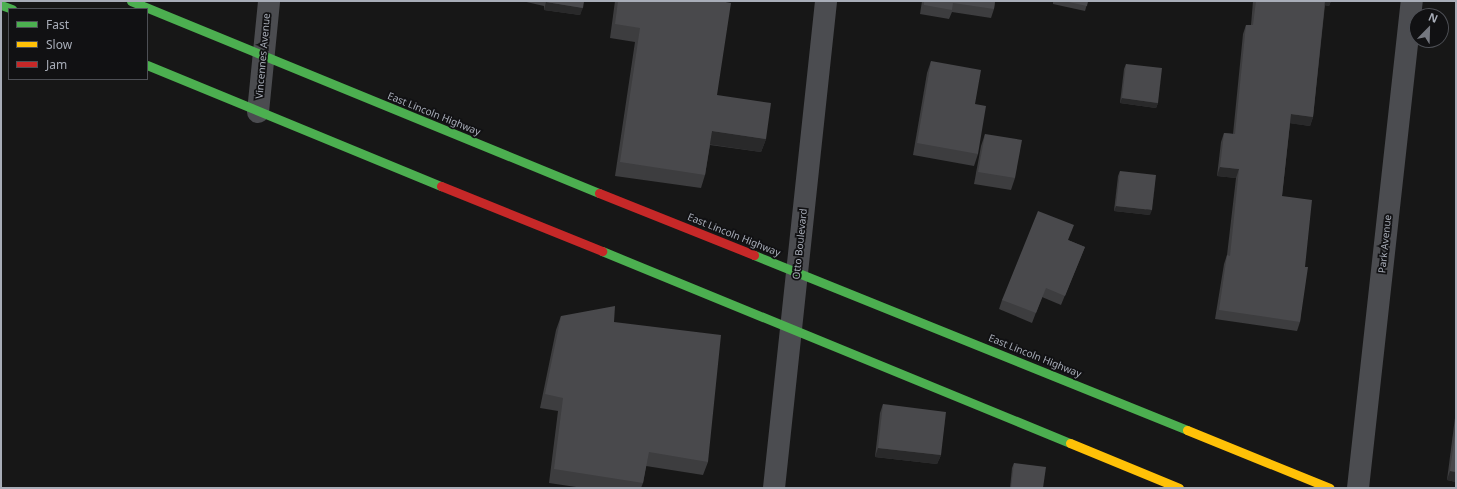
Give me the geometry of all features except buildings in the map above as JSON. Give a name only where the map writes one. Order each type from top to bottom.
[{"type":"main road","name":"East Lincoln Highway","points":[[130,1],[147,8]]},
{"type":"main road","name":"East Lincoln Highway","points":[[148,9],[263,57],[1330,488]]},
{"type":"main road","points":[[148,65],[791,331],[1179,488]]},
{"type":"street","name":"Vincennes Avenue","points":[[258,112],[269,1]]},
{"type":"street","name":"Otto Boulevard","points":[[774,488],[826,1]]},
{"type":"street","name":"Park Avenue","points":[[1358,488],[1412,1]]},
{"type":"traffic: fast","points":[[131,1],[599,193]]},
{"type":"traffic: fast","points":[[1,5],[9,8]]},
{"type":"traffic: fast","points":[[148,65],[441,186]]},
{"type":"traffic: fast","points":[[602,251],[1070,443]]},
{"type":"traffic: fast","points":[[754,255],[1187,430]]},
{"type":"traffic: slow","points":[[1187,430],[1330,488]]},
{"type":"traffic: slow","points":[[1070,443],[1179,488]]},
{"type":"traffic: jam","points":[[441,186],[602,251]]},
{"type":"traffic: jam","points":[[599,193],[754,255]]}]
